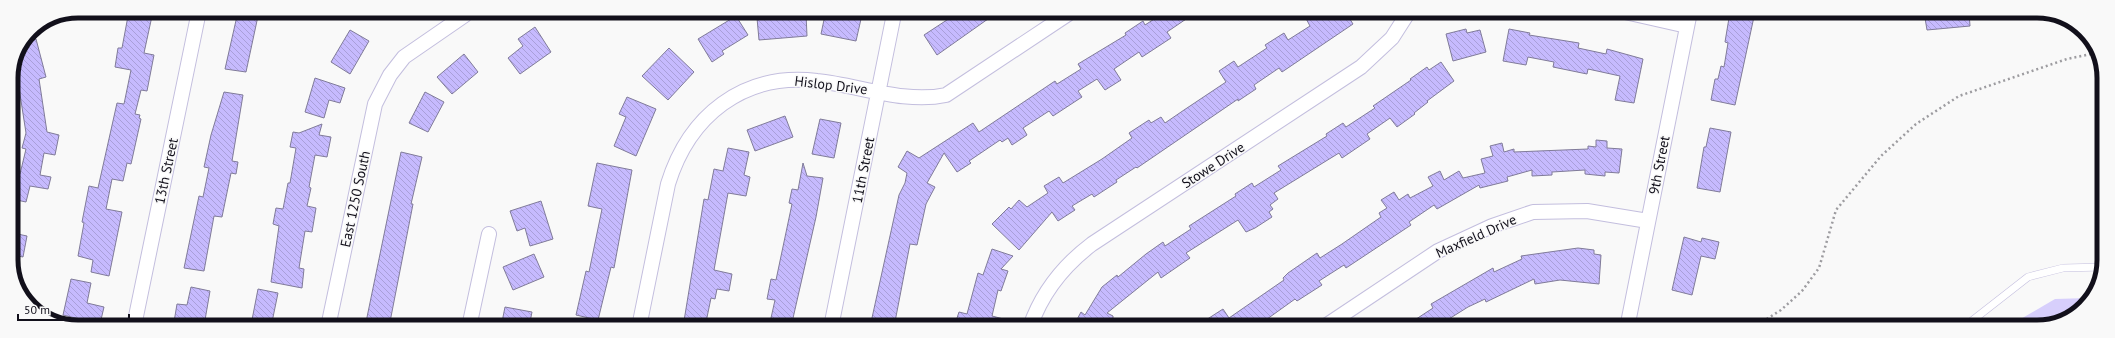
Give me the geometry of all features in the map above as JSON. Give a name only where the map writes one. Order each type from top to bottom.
[{"type":"street","name":"13th Street","points":[[135,320],[198,18]]},
{"type":"street","name":"East 1250 South","points":[[329,320],[375,104],[390,75],[404,57],[461,18]]},
{"type":"street","name":"11th Street","points":[[832,320],[893,18]]},
{"type":"street","name":"Hislop Drive","points":[[640,320],[668,184],[675,163],[693,131],[706,116],[741,93],[778,81],[816,80],[915,97],[932,98],[946,95],[1062,18]]},
{"type":"street","name":"Stowe Drive","points":[[1033,320],[1048,288],[1073,259],[1098,240],[1361,67],[1392,38],[1405,18]]},
{"type":"street","name":"9th Street","points":[[1628,320],[1689,19]]},
{"type":"street","name":"Maxfield Drive","points":[[1335,320],[1438,252],[1492,226],[1526,214],[1533,212],[1587,211],[1648,221]]},
{"type":"street","points":[[471,320],[489,234]]},
{"type":"lane","points":[[1973,320],[2028,278],[2063,268],[2096,266]]},
{"type":"path","points":[[1765,320],[1781,310],[1802,291],[1820,268],[1836,210],[1881,156],[1916,124],[1959,96],[2068,59],[2092,54]]},
{"type":"shaded area","points":[[2083,298],[2070,310],[2060,315],[2048,319],[2019,320],[2055,299]]},
{"type":"building","points":[[128,18],[152,18],[144,53],[154,55],[147,91],[141,90],[135,114],[140,115],[139,118],[141,119],[131,164],[127,163],[123,181],[112,179],[106,209],[122,212],[109,276],[91,272],[93,260],[78,256],[84,223],[82,222],[89,186],[98,188],[117,103],[124,104],[131,70],[115,67],[118,48],[122,48]]},
{"type":"building","points":[[237,18],[258,18],[246,72],[225,69]]},
{"type":"building","points":[[733,18],[737,18],[748,35],[722,51],[724,54],[712,62],[698,39]]},
{"type":"building","points":[[757,18],[806,18],[807,36],[759,40]]},
{"type":"building","points":[[824,18],[861,19],[856,41],[821,34]]},
{"type":"building","points":[[950,18],[989,18],[937,55],[924,35]]},
{"type":"building","points":[[1156,18],[1188,18],[1167,32],[1171,38],[1142,57],[1139,52],[1114,69],[1121,80],[1105,90],[1097,79],[1078,91],[1082,97],[1053,116],[1049,111],[1023,128],[1027,135],[1012,145],[1008,138],[1002,142],[1000,140],[969,161],[971,163],[957,172],[944,153],[927,183],[935,187],[926,204],[917,245],[910,244],[895,320],[872,320],[899,195],[905,183],[907,173],[898,167],[907,151],[919,158],[973,123],[979,132],[1055,81],[1057,84],[1081,69],[1078,64],[1126,35],[1125,33],[1143,21],[1145,25]]},
{"type":"building","points":[[1306,18],[1349,18],[1353,24],[1282,72],[1279,68],[1254,85],[1256,89],[1238,101],[1238,99],[1137,168],[1136,167],[1116,180],[1117,182],[1094,197],[1092,194],[1072,206],[1075,210],[1058,221],[1052,212],[1019,250],[992,224],[1009,207],[1011,209],[1019,200],[1027,207],[1048,193],[1044,186],[1059,177],[1063,183],[1102,159],[1132,138],[1129,133],[1149,120],[1151,123],[1161,117],[1165,123],[1226,82],[1219,71],[1234,61],[1238,67],[1267,48],[1265,45],[1284,33],[1288,40],[1310,26]]},
{"type":"building","points":[[1729,18],[1754,18],[1735,105],[1711,100],[1715,79],[1718,79],[1721,66],[1724,67],[1728,43],[1725,42]]},
{"type":"building","points":[[1925,18],[1969,18],[1970,26],[1927,30]]},
{"type":"building","points":[[535,27],[551,52],[520,74],[508,58],[523,46],[518,39]]},
{"type":"building","points":[[1466,29],[1467,33],[1480,30],[1486,52],[1453,61],[1446,34]]},
{"type":"building","points":[[1509,29],[1530,33],[1529,35],[1579,43],[1578,48],[1606,54],[1607,49],[1643,59],[1634,103],[1615,100],[1620,76],[1588,69],[1587,74],[1553,67],[1554,62],[1528,57],[1526,65],[1503,61]]},
{"type":"building","points":[[350,30],[369,41],[350,74],[331,62]]},
{"type":"building","points":[[36,39],[46,77],[39,79],[47,132],[59,135],[55,155],[44,153],[40,175],[51,177],[48,189],[30,186],[26,202],[18,200],[18,174],[20,174],[26,149],[22,148],[26,133],[18,78],[19,67],[23,55],[33,40]]},
{"type":"building","points":[[669,48],[694,72],[668,100],[642,76]]},
{"type":"building","points":[[464,54],[478,72],[452,94],[437,77]]},
{"type":"building","points":[[1441,62],[1454,81],[1427,101],[1428,102],[1414,113],[1415,114],[1397,127],[1390,118],[1367,134],[1370,139],[1342,158],[1339,153],[1274,193],[1278,199],[1270,205],[1273,209],[1269,212],[1272,217],[1246,232],[1238,220],[1186,253],[1190,258],[1161,278],[1158,272],[1107,313],[1113,316],[1112,320],[1077,320],[1081,312],[1085,315],[1102,287],[1117,275],[1118,277],[1146,254],[1163,242],[1165,246],[1191,229],[1189,226],[1236,196],[1235,194],[1252,183],[1254,187],[1281,170],[1278,166],[1327,136],[1326,134],[1343,123],[1346,127],[1375,108],[1373,106],[1427,67],[1429,70]]},
{"type":"building","points":[[315,78],[345,88],[340,103],[329,100],[324,118],[305,112]]},
{"type":"building","points":[[224,92],[243,95],[232,161],[238,162],[236,174],[231,173],[222,217],[214,216],[204,271],[184,268],[199,196],[203,197],[209,168],[204,167],[211,135]]},
{"type":"building","points":[[425,92],[444,102],[428,132],[409,123]]},
{"type":"building","points":[[627,97],[656,109],[636,156],[614,146],[626,117],[619,114]]},
{"type":"building","points":[[785,116],[793,137],[755,151],[747,130]]},
{"type":"building","points":[[820,119],[841,123],[834,158],[812,154]]},
{"type":"building","points":[[322,124],[319,135],[331,137],[327,157],[315,155],[307,206],[316,208],[312,232],[305,231],[299,268],[304,269],[302,288],[271,282],[279,226],[273,224],[276,208],[283,209],[288,183],[290,183],[296,148],[290,147],[293,132],[299,133]]},
{"type":"building","points":[[1710,128],[1731,132],[1720,192],[1697,188],[1704,147],[1706,147]]},
{"type":"building","points":[[1596,140],[1607,141],[1607,148],[1622,149],[1619,173],[1605,172],[1605,176],[1585,174],[1585,170],[1552,172],[1552,175],[1532,176],[1532,170],[1507,177],[1508,181],[1480,188],[1479,185],[1437,209],[1434,205],[1409,222],[1411,225],[1346,268],[1344,265],[1319,281],[1322,285],[1297,301],[1295,299],[1266,320],[1206,320],[1223,309],[1229,318],[1284,280],[1283,278],[1288,273],[1317,253],[1320,258],[1342,244],[1381,217],[1379,213],[1387,208],[1381,200],[1394,192],[1399,200],[1408,194],[1410,198],[1433,186],[1428,177],[1440,171],[1444,180],[1459,171],[1463,178],[1485,173],[1481,159],[1493,156],[1490,146],[1502,143],[1504,152],[1514,149],[1514,152],[1588,149],[1588,146],[1596,147]]},
{"type":"building","points":[[728,148],[749,152],[744,175],[750,177],[746,196],[728,193],[714,270],[732,274],[729,291],[717,289],[715,299],[711,298],[706,320],[684,320],[704,199],[708,200],[714,169],[723,171]]},
{"type":"building","points":[[401,152],[422,157],[411,204],[413,204],[390,320],[366,320]]},
{"type":"building","points":[[597,163],[632,170],[614,268],[611,267],[598,320],[576,315],[586,271],[589,272],[602,209],[588,206]]},
{"type":"building","points":[[803,163],[807,176],[823,178],[816,217],[793,320],[771,320],[775,300],[767,299],[771,279],[776,280],[792,204],[789,203],[792,189],[798,190]]},
{"type":"building","points":[[541,201],[553,239],[530,246],[525,228],[517,231],[510,211]]},
{"type":"building","points":[[18,234],[27,236],[23,257],[18,256]]},
{"type":"building","points":[[1684,237],[1701,242],[1702,238],[1719,242],[1715,259],[1701,256],[1692,295],[1672,290]]},
{"type":"building","points":[[1578,248],[1594,250],[1594,254],[1601,255],[1599,284],[1560,280],[1535,284],[1534,279],[1486,302],[1485,299],[1468,307],[1447,320],[1415,320],[1433,308],[1431,304],[1493,268],[1494,272],[1522,259],[1521,256]]},
{"type":"building","points":[[992,249],[1013,256],[1001,269],[1008,271],[1001,291],[998,290],[992,316],[1007,320],[956,320],[959,312],[967,314],[978,273],[983,275]]},
{"type":"building","points":[[534,254],[544,277],[513,290],[503,267]]},
{"type":"building","points":[[71,279],[91,283],[87,303],[104,307],[101,320],[84,320],[63,315]]},
{"type":"building","points":[[191,287],[210,291],[205,320],[174,320],[177,304],[187,305]]},
{"type":"building","points":[[258,289],[278,293],[272,320],[252,320]]},
{"type":"building","points":[[505,307],[532,312],[530,320],[502,320]]}]
